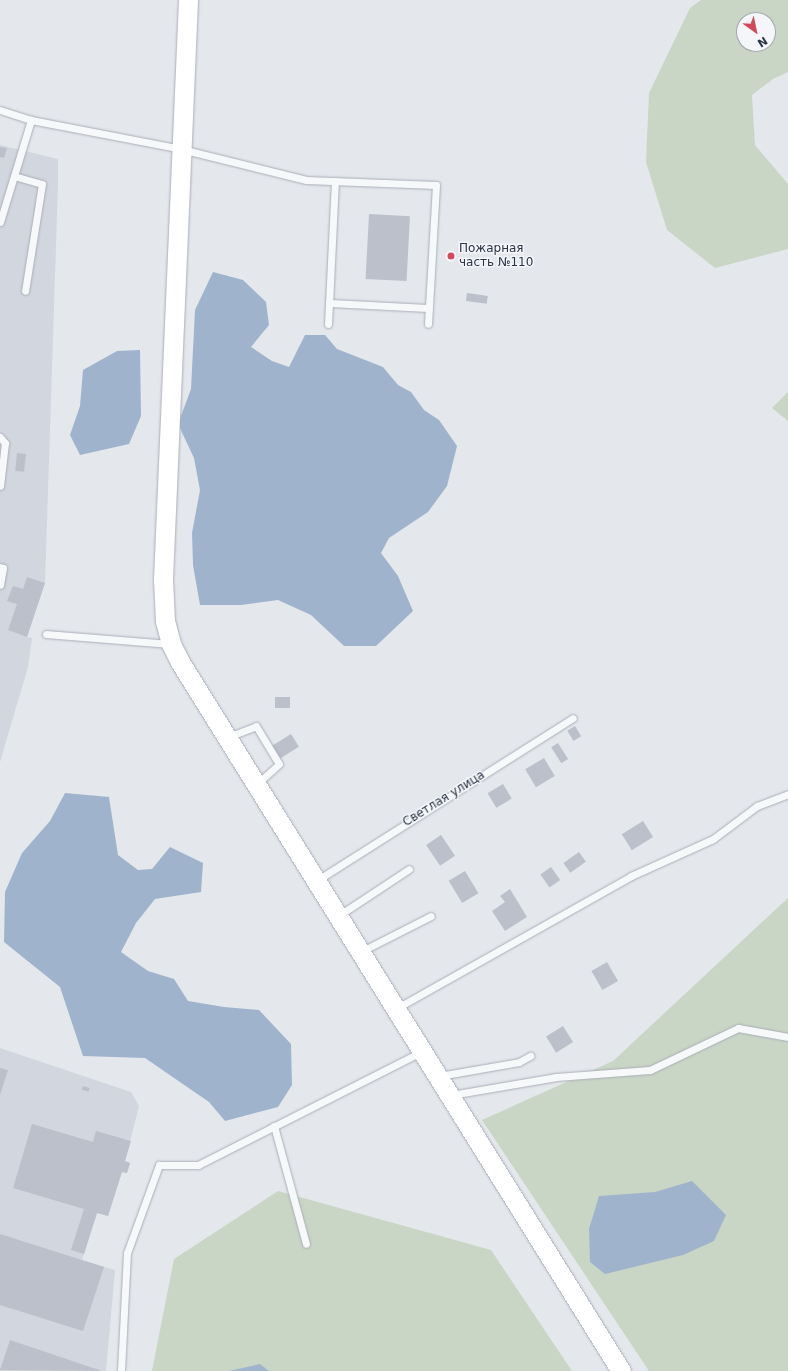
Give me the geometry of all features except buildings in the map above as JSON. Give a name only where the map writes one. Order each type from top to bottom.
[{"type":"main road","points":[[188,0],[163,579],[165,621],[171,644],[256,785],[621,1371]]},
{"type":"lane","points":[[0,110],[31,120],[181,149],[306,180],[436,184],[428,324]]},
{"type":"lane","points":[[0,222],[31,120]]},
{"type":"lane","points":[[14,176],[42,184],[25,291]]},
{"type":"lane","points":[[328,324],[335,181]]},
{"type":"lane","points":[[329,303],[429,308]]},
{"type":"lane","points":[[0,437],[5,443],[0,486]]},
{"type":"lane","points":[[0,567],[3,568],[0,585]]},
{"type":"lane","points":[[46,634],[171,644]]},
{"type":"lane","name":"Светлая улица","points":[[316,880],[573,718]]},
{"type":"lane","points":[[227,737],[256,726],[279,764],[256,785]]},
{"type":"lane","points":[[395,1009],[631,876],[713,839],[757,806],[788,794]]},
{"type":"lane","points":[[338,916],[410,869]]},
{"type":"lane","points":[[360,952],[431,916]]},
{"type":"lane","points":[[449,1096],[556,1077],[650,1070],[738,1028],[788,1036]]},
{"type":"lane","points":[[121,1371],[127,1253],[159,1165],[198,1165],[422,1052]]},
{"type":"lane","points":[[437,1076],[519,1062],[530,1056]]},
{"type":"lane","points":[[274,1126],[306,1244]]},
{"type":"shaded area","points":[[0,145],[58,159],[58,185],[45,583],[27,637],[32,638],[28,667],[0,762]]},
{"type":"shaded area","points":[[0,1048],[131,1092],[139,1106],[125,1161],[130,1163],[127,1173],[122,1172],[108,1216],[97,1213],[82,1260],[115,1270],[106,1371],[0,1371]]},
{"type":"green space","points":[[701,0],[788,0],[788,72],[773,79],[752,95],[755,145],[788,184],[788,249],[715,268],[667,230],[646,162],[649,93],[690,8]]},
{"type":"green space","points":[[788,392],[788,421],[772,408]]},
{"type":"green space","points":[[788,898],[788,1371],[649,1371],[482,1120],[613,1061]]},
{"type":"green space","points":[[278,1191],[491,1250],[572,1371],[152,1371],[174,1259]]},
{"type":"water","points":[[213,272],[243,280],[266,302],[269,325],[251,347],[272,361],[289,367],[305,335],[325,335],[337,349],[383,367],[398,385],[411,392],[424,410],[439,420],[457,446],[447,486],[428,512],[389,538],[381,553],[398,576],[413,611],[376,646],[344,646],[311,615],[278,600],[241,605],[200,605],[193,565],[192,533],[200,490],[194,458],[178,424],[191,389],[195,310]]},
{"type":"water","points":[[140,350],[141,416],[129,444],[80,455],[70,435],[80,406],[83,370],[117,351]]},
{"type":"water","points":[[65,793],[109,797],[118,855],[138,870],[152,869],[170,847],[203,863],[201,892],[155,899],[136,923],[121,952],[148,971],[174,979],[188,1001],[224,1007],[259,1010],[291,1044],[292,1085],[278,1107],[225,1121],[209,1102],[145,1058],[83,1056],[60,987],[4,942],[5,892],[22,853],[50,821]]},
{"type":"water","points":[[692,1181],[726,1215],[714,1241],[683,1255],[605,1274],[590,1262],[589,1229],[599,1196],[655,1192]]},
{"type":"water","points":[[260,1364],[269,1371],[229,1371]]},
{"type":"place","name":"Пожарная часть №110","points":[[451,256]]}]
